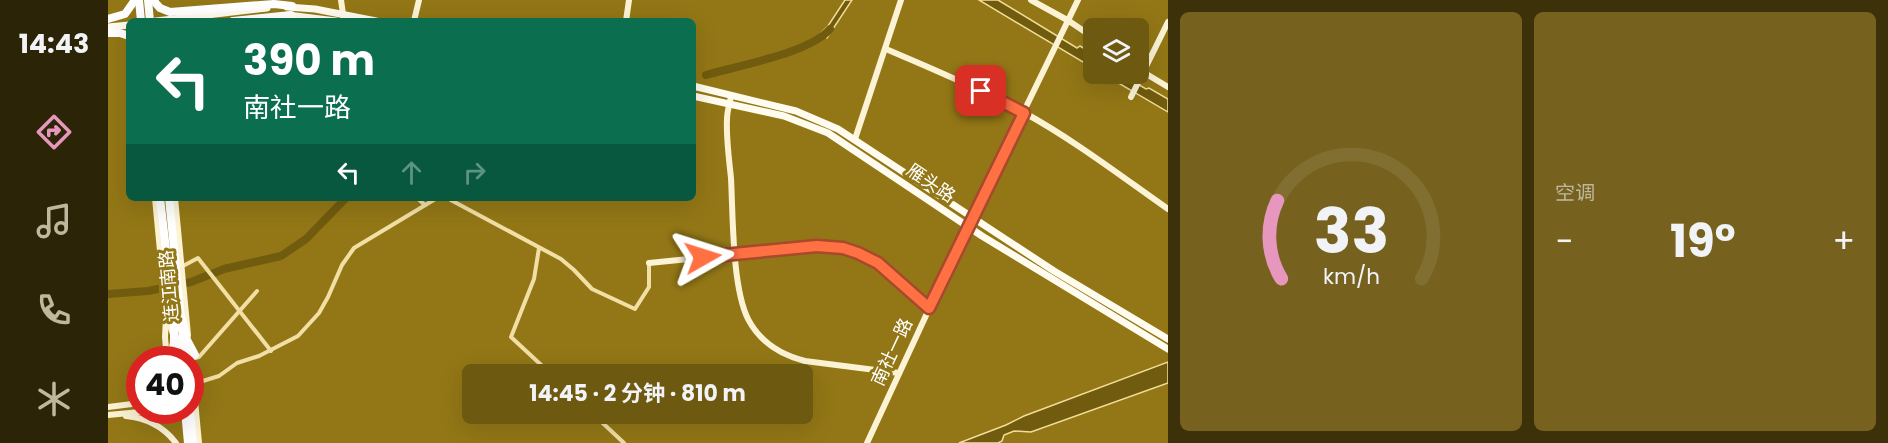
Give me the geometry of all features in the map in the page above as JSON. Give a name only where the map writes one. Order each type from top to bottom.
[{"type":"highway","points":[[108,19],[125,14],[137,0]]},
{"type":"highway","points":[[137,0],[140,18]]},
{"type":"highway","points":[[148,0],[150,18]]},
{"type":"highway","points":[[153,0],[160,8],[170,12],[274,4],[292,10]]},
{"type":"highway","points":[[249,18],[292,10]]},
{"type":"highway","points":[[108,33],[126,35]]},
{"type":"highway","points":[[161,201],[171,253]]},
{"type":"highway","points":[[169,201],[171,253],[178,320],[174,346]]},
{"type":"highway","points":[[178,320],[188,346]]},
{"type":"highway","points":[[187,443],[188,424]]},
{"type":"highway","points":[[191,424],[194,443]]},
{"type":"main road","points":[[193,18],[292,10],[343,18]]},
{"type":"main road","points":[[206,18],[292,10],[324,18]]},
{"type":"main road","points":[[108,26],[126,24]]},
{"type":"main road","name":"雁头路","points":[[696,87],[821,129],[855,149],[969,226],[1168,349]]},
{"type":"main road","name":"雁头路","points":[[696,96],[803,113],[832,125],[1054,271],[1168,339]]},
{"type":"street","points":[[342,0],[343,18]]},
{"type":"street","points":[[415,18],[419,0]]},
{"type":"street","points":[[626,18],[629,0]]},
{"type":"street","points":[[855,139],[901,0]]},
{"type":"street","points":[[1030,0],[1083,31]]},
{"type":"street","points":[[1069,21],[1078,0]]},
{"type":"street","name":"南社一路","points":[[867,443],[929,308],[1069,21]]},
{"type":"street","points":[[1149,56],[1168,22]]},
{"type":"street","points":[[886,49],[956,79],[1024,113],[1098,160],[1168,209]]},
{"type":"street","points":[[1149,75],[1168,87]]},
{"type":"street","points":[[1131,98],[1138,84]]},
{"type":"street","points":[[731,100],[727,119],[735,254],[739,289],[746,316],[756,332],[771,346],[784,353],[806,361],[899,373]]},
{"type":"street","name":"连江南路","points":[[155,201],[166,314],[173,336],[173,346]]},
{"type":"street","name":"连江南路","points":[[175,201],[189,346]]},
{"type":"street","points":[[420,201],[425,205]]},
{"type":"street","points":[[204,381],[219,376],[237,363],[272,351],[298,336],[312,323],[328,297],[342,265],[354,248],[432,201]]},
{"type":"street","points":[[453,201],[565,262],[592,289],[635,309],[650,287],[649,263],[822,246],[847,249],[878,263],[929,308]]},
{"type":"street","points":[[539,248],[534,279],[511,337],[540,364]]},
{"type":"street","points":[[183,266],[198,258],[272,351]]},
{"type":"street","points":[[204,352],[257,291]]},
{"type":"street","points":[[108,407],[126,405]]},
{"type":"street","points":[[109,415],[126,413]]},
{"type":"street","points":[[109,415],[145,419],[163,430],[176,443]]},
{"type":"street","name":"连江南路","points":[[193,424],[198,443]]},
{"type":"street","points":[[604,424],[624,443]]},
{"type":"shaded area","points":[[845,0],[852,0],[827,38],[821,33]]},
{"type":"shaded area","points":[[979,0],[998,0],[1077,48],[1080,46],[1083,48],[1083,62]]},
{"type":"shaded area","points":[[1120,84],[1137,84],[1168,99],[1168,112]]},
{"type":"shaded area","points":[[1168,362],[1168,383],[1031,432],[1014,431],[1004,435],[1002,441],[998,443],[959,443],[1024,416]]},
{"type":"waterway","points":[[706,75],[790,52],[807,45],[830,29]]},
{"type":"waterway","points":[[108,294],[148,291],[191,282],[224,269],[281,256],[306,239],[343,201]]},
{"type":"route","points":[[703,257],[817,246],[843,248],[878,263],[929,308],[1024,113],[981,91]]}]
